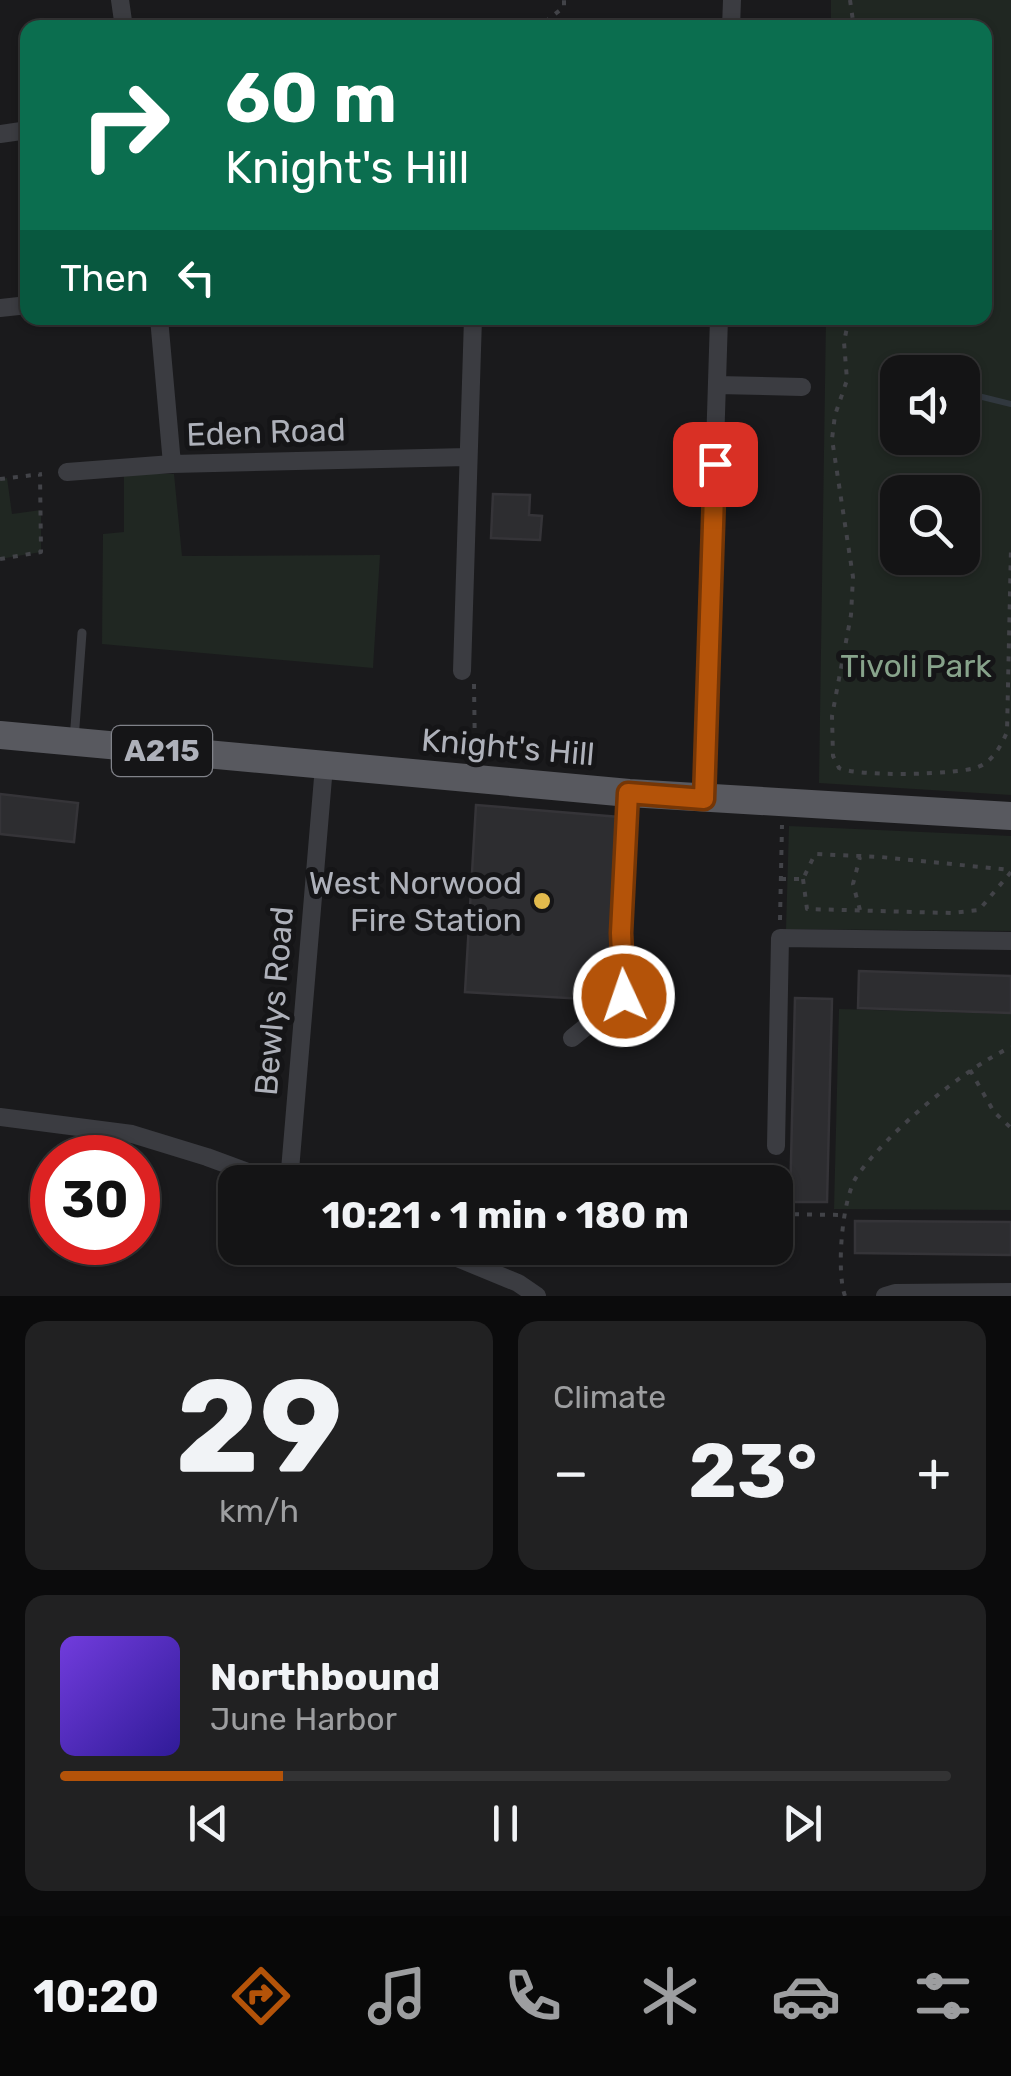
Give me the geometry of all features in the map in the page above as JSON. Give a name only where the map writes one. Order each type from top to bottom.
[{"type":"main road","name":"Knight's Hill","points":[[0,735],[475,781],[704,799],[1011,816]]},
{"type":"street","points":[[160,325],[172,464]]},
{"type":"street","points":[[462,671],[473,325]]},
{"type":"street","points":[[704,799],[719,325]]},
{"type":"street","points":[[718,386],[802,388]]},
{"type":"street","name":"Eden Road","points":[[67,472],[172,464],[467,456]]},
{"type":"street","name":"Bewlys Road","points":[[289,1165],[324,766]]},
{"type":"street","points":[[572,1038],[624,996],[621,933],[628,793]]},
{"type":"street","points":[[776,1146],[780,938],[1011,941]]},
{"type":"street","points":[[0,1117],[132,1134],[229,1165]]},
{"type":"street","points":[[474,1265],[518,1283],[537,1296]]},
{"type":"street","points":[[885,1296],[895,1292],[1011,1292]]},
{"type":"lane","points":[[74,742],[82,633]]},
{"type":"path","points":[[550,20],[564,7],[564,0]]},
{"type":"path","points":[[848,325],[844,342],[847,380],[834,414],[832,439],[854,577],[832,716],[833,756],[838,768],[857,774],[959,772],[982,766],[998,751],[1007,732],[1011,547]]},
{"type":"path","points":[[0,479],[67,472]]},
{"type":"path","points":[[0,558],[41,552],[40,474]]},
{"type":"path","points":[[462,671],[474,678],[475,781]]},
{"type":"path","points":[[780,938],[782,820]]},
{"type":"path","points":[[815,854],[1011,872],[979,910],[951,913],[807,909],[803,879],[815,854]]},
{"type":"path","points":[[860,857],[853,884],[860,910]]},
{"type":"path","points":[[781,878],[803,879]]},
{"type":"path","points":[[845,1296],[842,1215],[856,1177],[900,1130],[970,1070],[1011,1048]]},
{"type":"path","points":[[970,1070],[994,1112],[1011,1128]]},
{"type":"path","points":[[776,1146],[777,1214],[842,1215]]},
{"type":"green space","name":"Tivoli Park","points":[[831,0],[1011,0],[1011,795],[819,783],[826,325],[992,325],[992,20],[831,20]]},
{"type":"green space","points":[[124,474],[174,474],[182,556],[380,555],[373,668],[102,644],[103,534],[124,532]]},
{"type":"green space","points":[[7,478],[12,514],[41,510],[41,552],[0,559],[0,479]]},
{"type":"green space","points":[[789,826],[1011,836],[1011,931],[786,929]]},
{"type":"green space","points":[[839,1009],[1011,1014],[1011,1210],[834,1209]]},
{"type":"building","points":[[493,494],[530,495],[529,515],[542,516],[540,540],[491,538]]},
{"type":"building","points":[[0,794],[78,803],[74,842],[0,834]]},
{"type":"building","name":"West Norwood Fire Station","points":[[476,805],[619,817],[610,986],[601,1000],[465,992]]},
{"type":"building","points":[[859,971],[1011,976],[1011,1013],[858,1008]]},
{"type":"building","points":[[795,998],[832,999],[827,1202],[793,1202]]},
{"type":"building","points":[[855,1221],[1011,1222],[1011,1255],[855,1253]]},
{"type":"waterway","points":[[980,396],[1011,404]]},
{"type":"place","name":"West Norwood Fire Station","points":[[542,901]]},
{"type":"route","points":[[624,996],[621,933],[628,793],[704,799],[715,464]]}]
